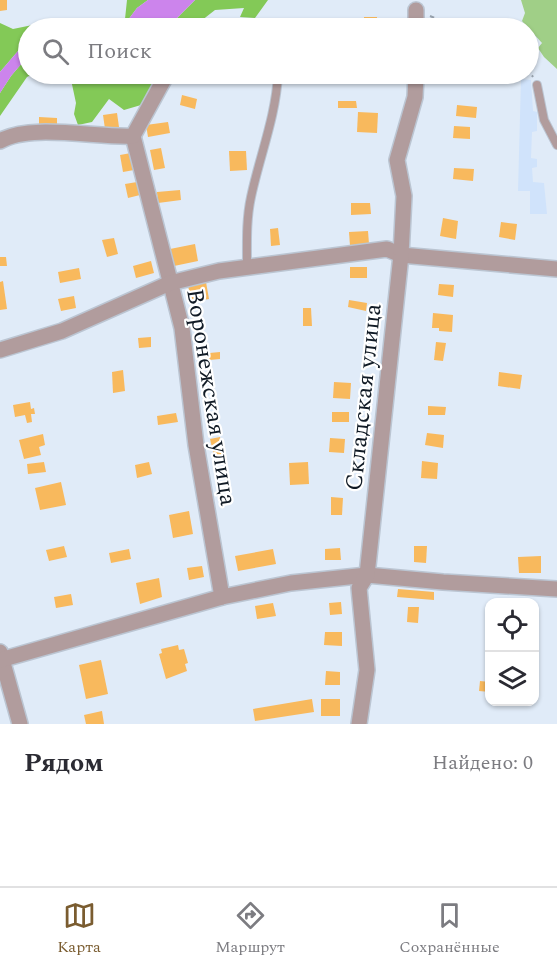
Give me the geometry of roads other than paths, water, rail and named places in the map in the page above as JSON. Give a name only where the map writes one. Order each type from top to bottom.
[{"type":"street","points":[[416,10],[416,18]]},
{"type":"street","points":[[5,138],[54,133],[133,136],[162,84]]},
{"type":"street","name":"Складская улица","points":[[359,724],[367,670],[359,588],[367,575],[401,255],[404,196],[397,160],[415,97],[416,84]]},
{"type":"street","name":"Воронежская улица","points":[[133,136],[182,328],[196,445],[222,597]]},
{"type":"street","points":[[0,350],[62,331],[170,283],[219,270],[387,249],[401,255],[557,269]]},
{"type":"street","points":[[20,724],[1,657],[222,597],[291,583],[367,575],[557,589]]},
{"type":"lane","points":[[247,267],[247,219],[277,98],[278,84]]},
{"type":"lane","points":[[537,85],[544,120],[557,146]]}]
